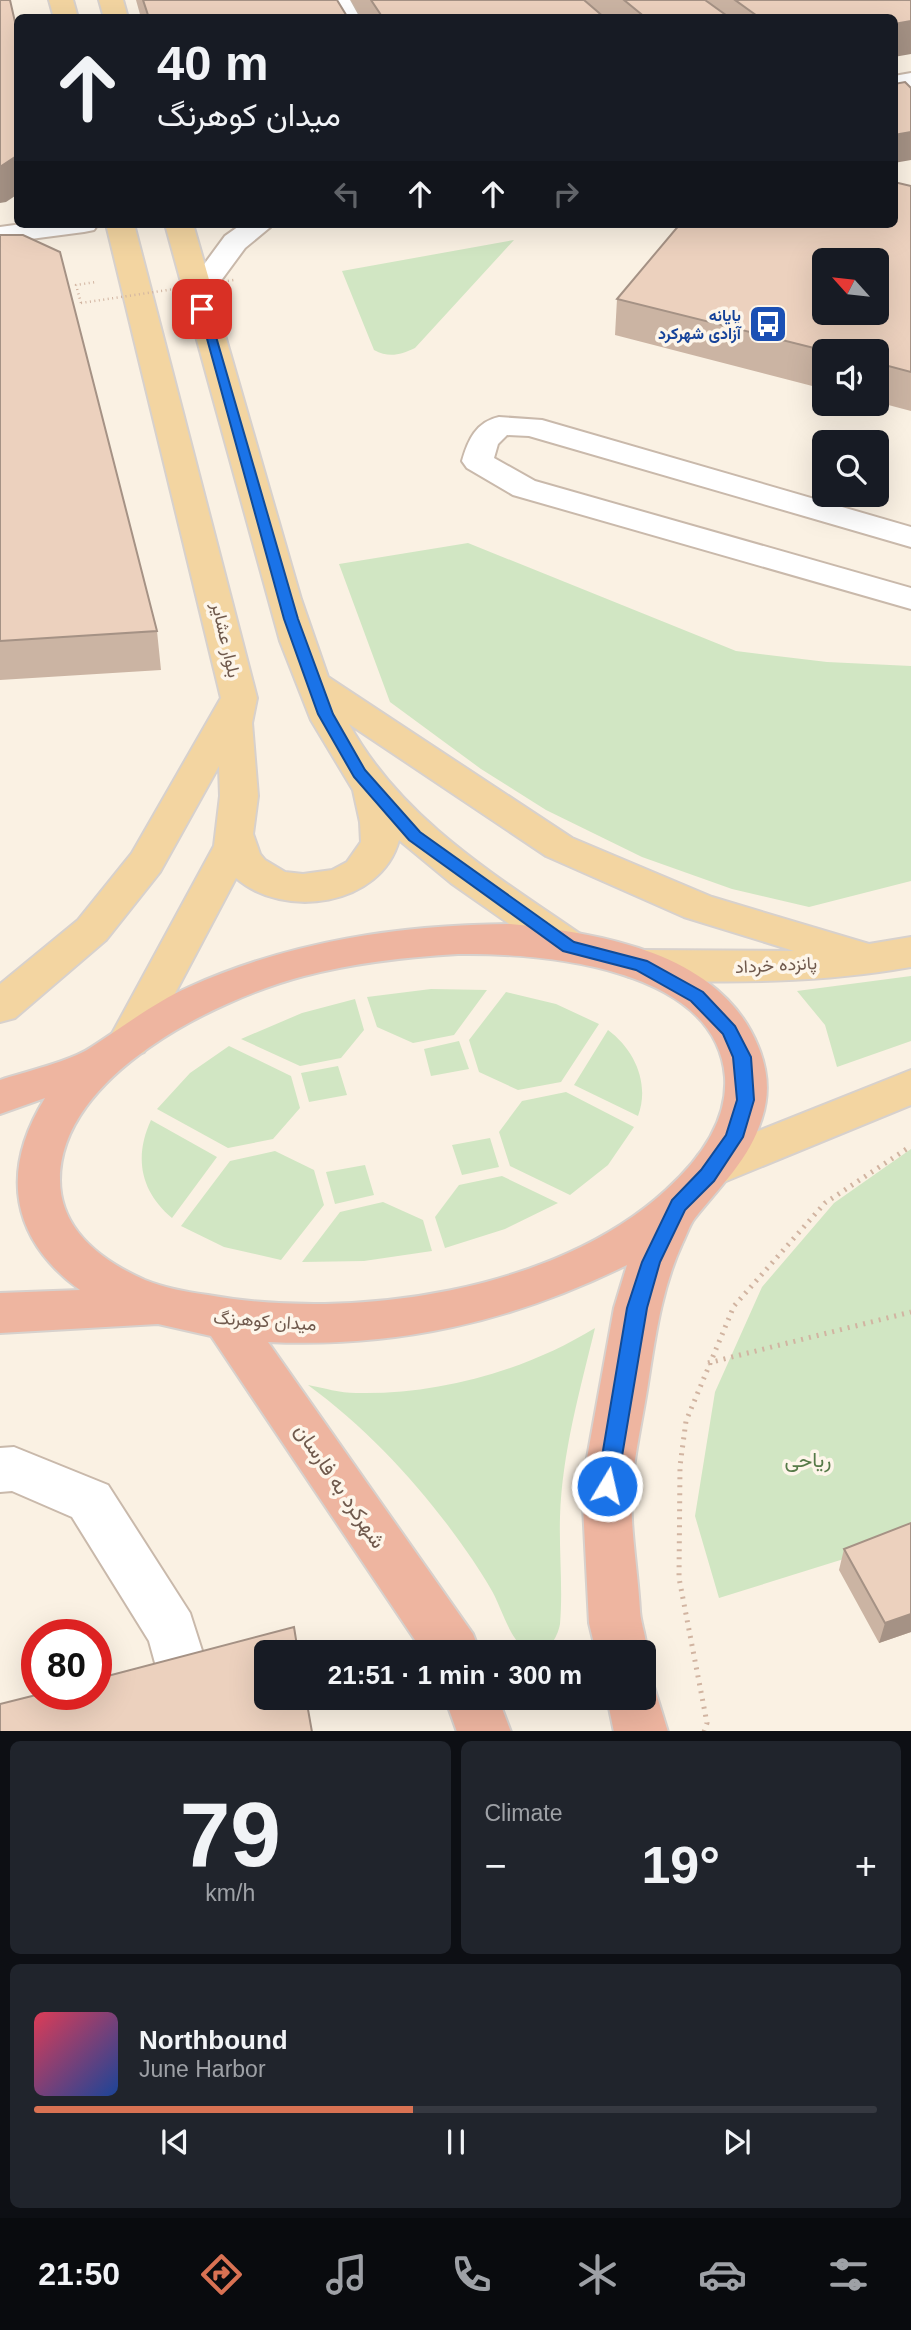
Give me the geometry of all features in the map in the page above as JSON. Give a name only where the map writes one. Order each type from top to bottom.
[{"type":"highway","name":"میدان کوهرنگ","points":[[510,939],[569,946],[641,965],[697,996],[720,1018],[740,1050],[746,1077],[744,1107],[734,1137],[714,1168],[678,1205],[629,1240],[571,1271],[524,1289],[460,1308],[340,1325],[274,1325],[226,1320],[164,1307],[112,1285],[80,1263],[52,1231],[40,1203],[37,1173],[44,1142],[64,1104],[116,1051],[168,1016],[222,989],[333,955],[435,940],[510,939]]},
{"type":"highway","points":[[0,1097],[116,1051]]},
{"type":"highway","points":[[619,1640],[615,1623],[607,1486],[637,1308],[651,1262],[678,1205]]},
{"type":"highway","points":[[11,1320],[164,1307]]},
{"type":"highway","name":"شهرکرد به فارسان","points":[[226,1320],[446,1640]]},
{"type":"highway","points":[[476,1710],[484,1731]]},
{"type":"highway","points":[[636,1710],[641,1731]]},
{"type":"main road","name":"بلوار عشایر","points":[[116,1051],[227,862],[235,835],[239,796],[234,723],[239,698],[139,289],[121,228]]},
{"type":"main road","points":[[180,228],[196,295],[291,619],[325,714],[371,788],[415,836],[569,946]]},
{"type":"main road","points":[[315,685],[559,847],[698,907],[873,960]]},
{"type":"main road","points":[[0,1007],[92,930],[146,862],[239,698]]},
{"type":"main road","points":[[235,835],[240,855],[251,870],[268,881],[290,887],[315,888],[338,883],[359,873],[373,859],[380,842],[371,788]]},
{"type":"main road","name":"پانزده خرداد","points":[[641,965],[726,968],[873,960],[911,952]]},
{"type":"main road","points":[[714,1168],[911,1087]]},
{"type":"street","points":[[0,235],[53,228]]},
{"type":"street","points":[[196,295],[235,242],[254,228]]},
{"type":"street","points":[[911,537],[531,427],[499,426],[483,442],[478,461],[524,488],[911,599]]},
{"type":"street","points":[[5,1475],[90,1501],[172,1631],[201,1731]]},
{"type":"path","points":[[76,285],[81,303],[234,280]]},
{"type":"path","points":[[704,1731],[707,1723],[679,1578],[680,1480],[686,1421],[734,1306],[824,1203],[911,1146]]},
{"type":"path","points":[[708,1364],[911,1312]]},
{"type":"green space","points":[[514,240],[415,348],[394,355],[374,350],[342,271]]},
{"type":"green space","points":[[468,543],[736,651],[827,662],[911,666],[911,881],[809,907],[732,889],[642,857],[546,810],[481,769],[390,702],[339,564]]},
{"type":"green space","points":[[911,976],[911,1041],[837,1067],[825,1025],[797,991]]},
{"type":"green space","points":[[431,989],[487,990],[454,1035],[413,1043],[377,1027],[367,997]]},
{"type":"green space","points":[[506,992],[556,1004],[599,1024],[561,1082],[518,1090],[479,1072],[469,1040]]},
{"type":"green space","points":[[355,999],[364,1030],[341,1058],[300,1066],[241,1039],[302,1013]]},
{"type":"green space","points":[[608,1030],[626,1047],[638,1068],[642,1092],[638,1116],[574,1085]]},
{"type":"green space","points":[[459,1041],[469,1069],[431,1076],[424,1049]]},
{"type":"green space","points":[[229,1046],[291,1076],[300,1108],[273,1139],[228,1148],[157,1109],[190,1073]]},
{"type":"green space","points":[[338,1066],[347,1095],[309,1102],[301,1073]]},
{"type":"green space","points":[[566,1092],[634,1127],[608,1165],[570,1195],[510,1166],[499,1132],[522,1101]]},
{"type":"green space","points":[[151,1120],[217,1157],[172,1218],[153,1196],[143,1173],[143,1147]]},
{"type":"green space","points":[[490,1138],[499,1167],[462,1175],[452,1145]]},
{"type":"green space","name":"ریاحی","points":[[911,1149],[911,1538],[719,1598],[695,1516],[715,1392],[762,1287],[834,1203]]},
{"type":"green space","points":[[275,1151],[314,1170],[324,1205],[281,1260],[224,1247],[181,1226],[230,1161]]},
{"type":"green space","points":[[365,1165],[374,1195],[335,1204],[326,1172]]},
{"type":"green space","points":[[502,1176],[558,1203],[505,1229],[445,1248],[435,1217],[459,1185]]},
{"type":"green space","points":[[383,1202],[423,1220],[432,1251],[364,1261],[302,1262],[340,1212]]},
{"type":"green space","points":[[595,1328],[573,1422],[561,1493],[560,1624],[554,1640],[516,1640],[495,1596],[437,1511],[398,1465],[332,1403],[308,1385],[356,1393],[387,1393],[449,1385],[510,1368]]},
{"type":"building","points":[[0,0],[10,0],[14,18],[14,158],[0,167]]},
{"type":"building","points":[[143,0],[337,0],[346,14],[148,14]]},
{"type":"building","points":[[371,0],[584,0],[600,14],[380,14]]},
{"type":"building","points":[[624,0],[705,0],[724,14],[641,14]]},
{"type":"building","points":[[735,0],[911,0],[911,21],[898,23],[898,14],[754,14]]},
{"type":"building","points":[[905,82],[911,88],[911,132],[898,134],[898,83]]},
{"type":"building","points":[[898,183],[911,186],[911,372],[889,366],[889,339],[812,339],[812,348],[617,299],[677,228],[898,228]]},
{"type":"building","points":[[0,235],[23,235],[60,252],[157,631],[0,641]]},
{"type":"building","points":[[911,1523],[911,1614],[885,1623],[844,1549]]},
{"type":"building","points":[[294,1627],[296,1640],[254,1640],[254,1710],[308,1710],[312,1731],[0,1731],[0,1704],[21,1699],[21,1710],[112,1710],[112,1675]]},
{"type":"place","name":"پایانه آزادی شهرکرد","points":[[768,324]]},
{"type":"route","points":[[202,309],[291,619],[325,714],[359,773],[415,836],[569,946],[641,965],[697,996],[715,1012],[729,1030],[742,1057],[746,1077],[746,1100],[734,1137],[708,1176],[678,1205],[651,1262],[637,1308],[607,1486]]}]
